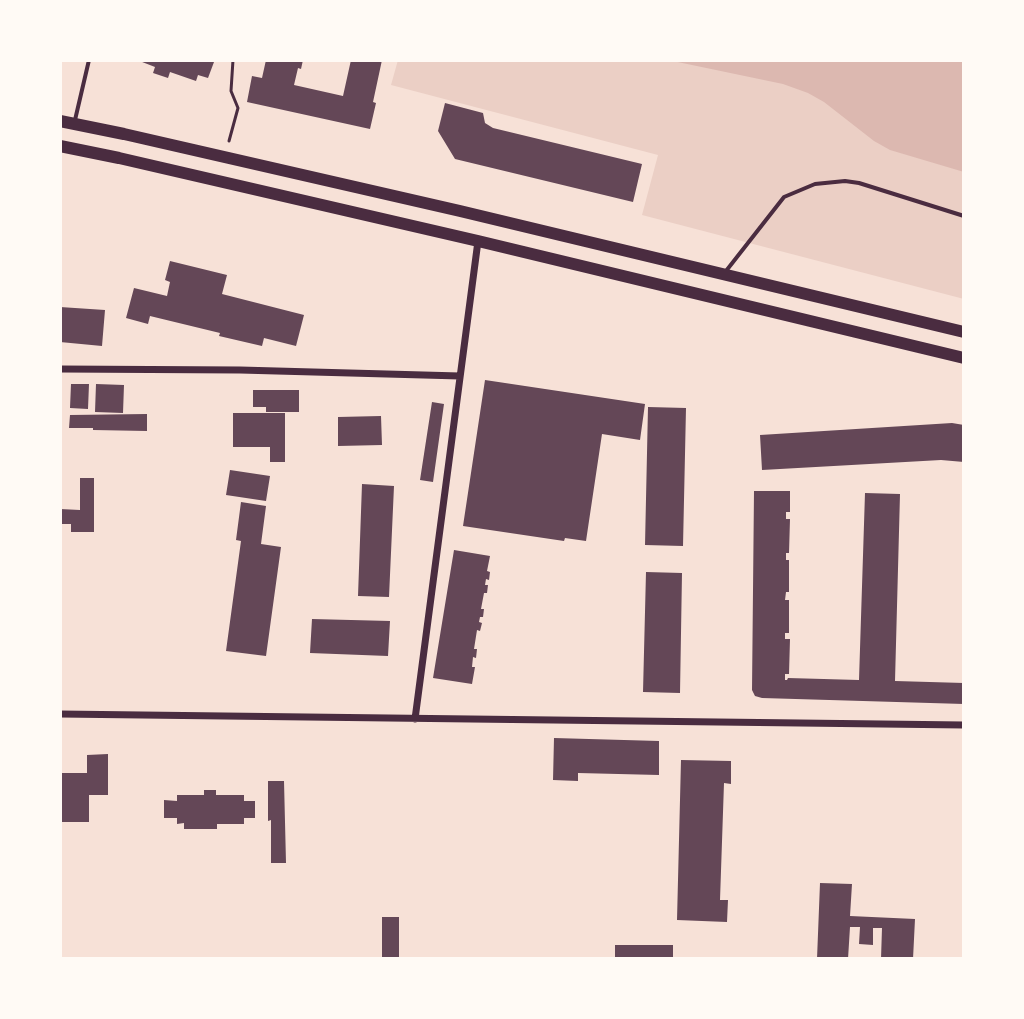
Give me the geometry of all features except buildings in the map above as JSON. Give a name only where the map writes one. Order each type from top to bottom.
[{"type":"main road","points":[[60,121],[460,211],[964,332]]},
{"type":"main road","points":[[60,146],[478,241],[964,358]]},
{"type":"street","points":[[415,719],[478,241]]},
{"type":"street","points":[[60,369],[460,376]]},
{"type":"street","points":[[60,714],[964,725]]},
{"type":"lane","points":[[74,124],[89,60]]},
{"type":"lane","points":[[724,274],[784,197],[815,184],[829,181],[859,183],[964,216]]},
{"type":"path","points":[[225,157],[238,108],[231,91],[233,60]]},
{"type":"shaded area","points":[[398,60],[964,60],[964,299],[642,215],[658,155],[391,85]]},
{"type":"shaded area","points":[[668,60],[964,60],[964,172],[890,150],[808,93],[783,84]]}]
